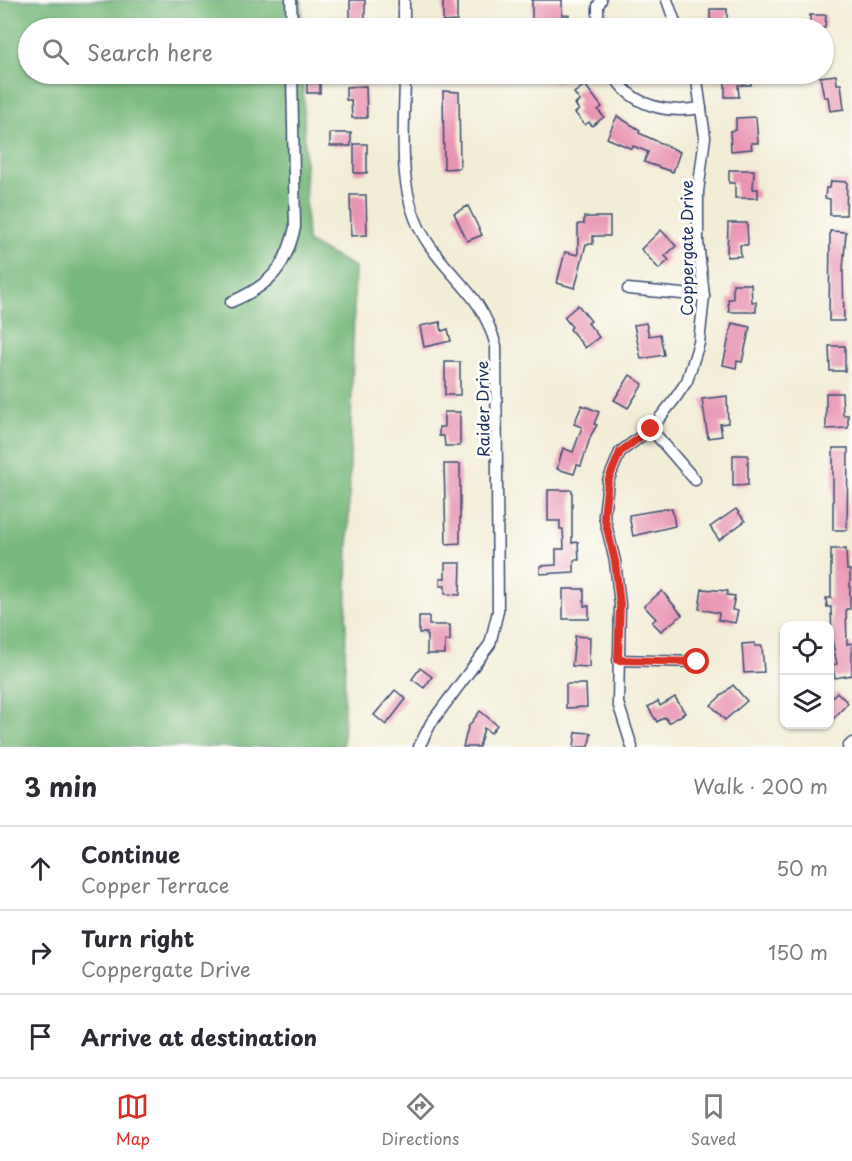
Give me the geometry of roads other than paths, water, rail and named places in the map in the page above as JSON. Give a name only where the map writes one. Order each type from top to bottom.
[{"type":"street","points":[[291,0],[292,18]]},
{"type":"street","points":[[404,0],[404,18]]},
{"type":"street","points":[[598,18],[598,6],[601,0]]},
{"type":"street","points":[[667,0],[673,18]]},
{"type":"street","points":[[231,302],[261,287],[269,280],[281,267],[292,240],[295,227],[292,84]]},
{"type":"street","name":"Raider Drive","points":[[405,84],[406,179],[415,219],[426,241],[480,304],[490,325],[496,346],[498,611],[490,644],[431,723],[418,747]]},
{"type":"street","points":[[619,84],[632,96],[655,108],[680,111],[700,108]]},
{"type":"street","name":"Coppergate Drive","points":[[632,747],[618,703],[620,605],[615,561],[604,516],[608,481],[620,452],[651,429],[687,381],[699,343],[704,296],[698,242],[698,192],[705,137],[697,84]]},
{"type":"street","points":[[627,289],[704,296]]},
{"type":"street","points":[[651,429],[695,480]]},
{"type":"street","points":[[618,660],[697,662]]},
{"type":"street","points":[[848,747],[852,743]]}]
